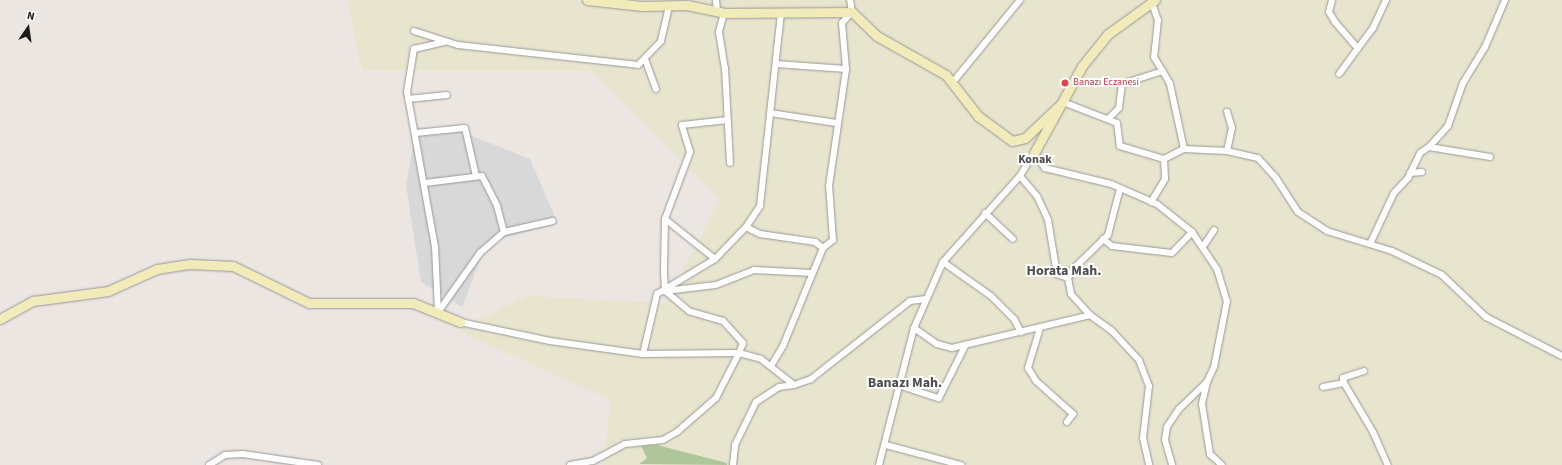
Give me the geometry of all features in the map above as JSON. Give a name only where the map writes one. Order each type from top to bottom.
[{"type":"main road","points":[[587,0],[669,5],[720,12],[852,12],[877,36],[953,82],[978,116],[1012,141],[1025,138],[1063,102]]},
{"type":"main road","points":[[1034,153],[1082,66],[1108,34],[1153,2]]},
{"type":"main road","points":[[0,318],[33,301],[108,291],[157,269],[190,264],[233,266],[309,303],[413,303],[460,322]]},
{"type":"street","points":[[716,0],[720,12],[719,32],[728,120],[730,164]]},
{"type":"street","points":[[771,366],[783,346],[823,248],[833,240],[829,186],[836,123],[846,69],[842,23],[852,12],[850,0]]},
{"type":"street","points":[[953,82],[1020,0]]},
{"type":"street","points":[[1332,0],[1329,12],[1335,22],[1358,48]]},
{"type":"street","points":[[1339,74],[1373,28],[1386,0]]},
{"type":"street","points":[[1370,244],[1394,193],[1410,173],[1420,153],[1429,147],[1448,126],[1463,83],[1485,47],[1505,0]]},
{"type":"street","points":[[1153,2],[1158,20],[1154,57],[1170,84],[1184,149]]},
{"type":"street","points":[[414,31],[445,42],[615,64],[638,64],[645,59],[661,41],[669,5]]},
{"type":"street","points":[[643,354],[657,294],[665,291],[715,259],[746,227],[760,206],[781,13]]},
{"type":"street","points":[[438,312],[435,247],[416,133],[408,100],[408,72],[414,48],[445,42]]},
{"type":"street","points":[[645,59],[656,89]]},
{"type":"street","points":[[776,64],[846,69]]},
{"type":"street","points":[[1109,118],[1119,108],[1122,84],[1163,71]]},
{"type":"street","points":[[408,100],[446,95]]},
{"type":"street","points":[[1063,102],[1109,118],[1116,123],[1120,146],[1164,159],[1184,149],[1227,151],[1258,158],[1276,178],[1298,212],[1327,231],[1370,244],[1442,275],[1486,317],[1562,356]]},
{"type":"street","points":[[1227,112],[1232,128],[1227,151]]},
{"type":"street","points":[[770,113],[836,123]]},
{"type":"street","points":[[665,291],[665,219],[690,152],[682,125],[728,120]]},
{"type":"street","points":[[416,133],[464,128],[476,176]]},
{"type":"street","points":[[1429,147],[1490,156]]},
{"type":"street","points":[[879,465],[886,445],[914,328],[943,262],[984,212],[1020,176],[1030,164],[1034,153]]},
{"type":"street","points":[[1034,153],[1045,168]]},
{"type":"street","points":[[1151,202],[1165,179],[1164,159]]},
{"type":"street","points":[[1030,164],[1111,184],[1151,202],[1192,232],[1204,246],[1217,269],[1227,301],[1214,367],[1207,382],[1202,404],[1210,454],[1222,465]]},
{"type":"street","points":[[1410,173],[1422,172]]},
{"type":"street","points":[[425,183],[476,176],[486,180],[504,232]]},
{"type":"street","points":[[1020,176],[1037,196],[1048,220],[1057,274],[1068,278]]},
{"type":"street","points":[[1068,278],[1108,235],[1120,189]]},
{"type":"street","points":[[984,212],[1013,239]]},
{"type":"street","points":[[665,219],[715,259]]},
{"type":"street","points":[[438,312],[480,254],[504,232],[553,221]]},
{"type":"street","points":[[746,227],[760,234],[815,242],[823,248]]},
{"type":"street","points":[[1204,246],[1214,230]]},
{"type":"street","points":[[1103,239],[1112,246],[1172,253],[1192,232]]},
{"type":"street","points":[[943,262],[991,296],[1014,319],[1022,332]]},
{"type":"street","points":[[665,291],[716,285],[754,270],[812,273]]},
{"type":"street","points":[[1068,278],[1071,294],[1090,315],[1111,330],[1139,360],[1150,386],[1143,438],[1149,465]]},
{"type":"street","points":[[570,465],[593,461],[625,444],[663,440],[677,432],[716,398],[743,343],[723,321],[689,311],[665,291]]},
{"type":"street","points":[[733,465],[735,445],[756,402],[779,387],[794,385],[811,379],[910,302],[926,299]]},
{"type":"street","points":[[914,328],[937,344],[952,348],[1090,315]]},
{"type":"street","points":[[460,322],[550,341],[643,354],[739,353],[761,359],[794,385]]},
{"type":"street","points":[[1040,328],[1028,368],[1036,381],[1073,414],[1067,422]]},
{"type":"street","points":[[901,386],[939,398],[966,344]]},
{"type":"street","points":[[1364,371],[1343,378],[1344,383],[1373,432],[1388,465]]},
{"type":"street","points":[[1172,465],[1165,440],[1166,426],[1179,409],[1207,382]]},
{"type":"street","points":[[1323,387],[1344,383]]},
{"type":"street","points":[[886,445],[961,465]]},
{"type":"street","points":[[209,465],[225,455],[243,454],[318,465]]},
{"type":"shaded area","points":[[347,0],[1562,0],[1562,465],[603,465],[611,400],[458,331],[527,296],[666,303],[720,199],[591,70],[362,70]]},
{"type":"shaded area","points":[[459,131],[530,159],[558,224],[487,242],[462,307],[421,282],[406,185],[415,135]]},
{"type":"green space","points":[[657,445],[727,463],[727,465],[639,464],[647,458],[641,446]]},
{"type":"place","name":"Banazı Eczanesi","points":[[1065,83]]},
{"type":"district","name":"Konak","points":[[1035,160]]},
{"type":"district","name":"Horata Mah.","points":[[1064,271]]},
{"type":"district","name":"Banazı Mah.","points":[[905,383]]}]
